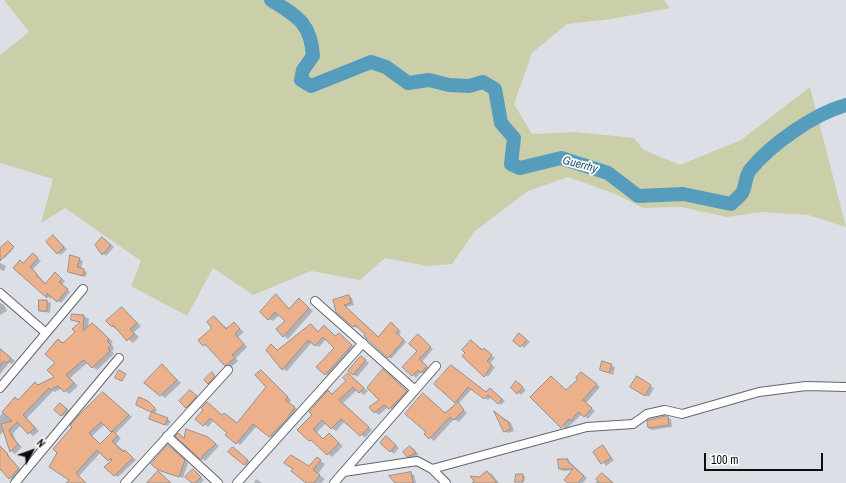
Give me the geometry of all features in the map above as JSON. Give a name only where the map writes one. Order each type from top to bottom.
[{"type":"street","points":[[0,388],[83,289]]},
{"type":"street","points":[[0,293],[46,333]]},
{"type":"street","points":[[315,301],[415,390]]},
{"type":"street","points":[[237,483],[363,343]]},
{"type":"street","points":[[15,483],[120,358]]},
{"type":"street","points":[[334,483],[436,366]]},
{"type":"street","points":[[125,483],[228,370]]},
{"type":"street","points":[[432,469],[587,427],[633,424],[647,414],[665,410],[682,414],[759,392],[806,386],[846,387]]},
{"type":"street","points":[[167,436],[218,483]]},
{"type":"street","points":[[344,472],[417,461],[432,469],[446,483]]},
{"type":"green space","points":[[4,0],[664,0],[670,8],[612,19],[567,24],[532,53],[514,104],[532,134],[576,132],[634,138],[644,150],[680,165],[741,140],[810,87],[846,227],[808,215],[761,212],[727,217],[681,207],[643,208],[615,194],[568,177],[528,191],[475,231],[452,264],[427,266],[385,258],[360,280],[311,271],[253,295],[213,268],[187,316],[131,286],[141,261],[65,208],[41,223],[53,179],[0,163],[0,55],[29,32]]},
{"type":"building","points":[[53,235],[64,247],[57,254],[46,242]]},
{"type":"building","points":[[102,237],[111,245],[102,255],[95,245]]},
{"type":"building","points":[[8,241],[14,247],[0,261],[0,248]]},
{"type":"building","points":[[33,253],[38,258],[30,267],[37,274],[36,275],[45,284],[55,272],[62,279],[59,282],[68,289],[57,302],[47,293],[47,298],[13,268],[20,260],[23,263]]},
{"type":"building","points":[[70,255],[80,258],[77,267],[84,269],[83,276],[68,272]]},
{"type":"building","points":[[276,294],[289,309],[299,298],[309,308],[283,337],[276,329],[285,321],[275,312],[268,320],[260,312]]},
{"type":"building","points":[[349,295],[351,303],[344,305],[378,337],[391,322],[399,330],[396,333],[404,340],[388,358],[364,336],[365,334],[355,325],[353,327],[336,312],[333,300]]},
{"type":"building","points":[[39,300],[47,300],[47,311],[39,311]]},
{"type":"building","points":[[122,307],[137,323],[130,329],[134,334],[127,341],[113,325],[112,327],[106,321]]},
{"type":"building","points":[[72,314],[84,315],[83,331],[92,323],[100,330],[109,339],[107,341],[111,345],[108,348],[110,351],[92,368],[84,360],[66,375],[74,383],[64,392],[58,386],[50,390],[49,388],[23,415],[35,428],[28,434],[17,422],[9,430],[12,437],[18,444],[10,452],[1,424],[12,421],[2,412],[15,397],[18,400],[35,382],[38,385],[54,377],[47,370],[55,363],[45,354],[58,339],[63,343],[75,332],[72,329],[80,322],[71,320]]},
{"type":"building","points":[[214,316],[226,329],[234,322],[240,329],[235,334],[244,344],[232,355],[235,358],[225,366],[205,344],[203,346],[198,340],[211,329],[207,322]]},
{"type":"building","points":[[311,324],[318,332],[324,325],[335,336],[339,333],[352,345],[325,375],[316,367],[334,348],[323,337],[315,346],[308,340],[282,370],[266,350],[271,344],[277,350]]},
{"type":"building","points":[[519,333],[527,340],[520,347],[513,341]]},
{"type":"building","points":[[418,334],[431,347],[419,359],[427,366],[421,373],[418,370],[412,376],[402,367],[417,351],[409,344]]},
{"type":"building","points":[[471,340],[482,350],[484,348],[492,355],[487,361],[492,365],[484,377],[462,356],[465,353],[462,350]]},
{"type":"building","points":[[0,349],[11,358],[7,363],[4,361],[0,366]]},
{"type":"building","points":[[361,356],[366,360],[353,375],[348,371]]},
{"type":"building","points":[[602,361],[612,364],[609,373],[600,370]]},
{"type":"building","points":[[162,364],[177,380],[160,396],[144,383]]},
{"type":"building","points":[[451,365],[486,392],[490,388],[502,399],[498,404],[488,395],[484,399],[468,387],[455,403],[434,384]]},
{"type":"building","points":[[383,369],[407,391],[389,409],[384,405],[374,413],[369,407],[379,400],[367,388]]},
{"type":"building","points":[[119,370],[126,374],[122,381],[115,378]]},
{"type":"building","points":[[261,370],[288,397],[285,400],[295,407],[286,420],[269,437],[253,424],[236,444],[225,435],[227,433],[210,418],[203,426],[195,419],[203,410],[201,408],[207,402],[222,415],[224,413],[237,423],[266,387],[255,375]]},
{"type":"building","points":[[212,372],[215,376],[208,384],[204,380]]},
{"type":"building","points":[[581,372],[597,384],[583,400],[592,408],[584,417],[578,412],[571,421],[569,419],[561,428],[530,397],[551,376],[566,390],[578,379],[576,378]]},
{"type":"building","points":[[348,373],[364,388],[359,393],[353,387],[339,400],[369,427],[360,436],[341,419],[331,429],[322,420],[313,429],[323,439],[329,433],[339,443],[327,455],[311,440],[309,441],[297,430],[312,415],[309,412],[328,390],[332,394],[346,381],[343,378]]},
{"type":"building","points":[[637,376],[651,385],[645,396],[630,387]]},
{"type":"building","points":[[516,381],[523,387],[517,394],[511,388]]},
{"type":"building","points":[[190,390],[197,396],[186,408],[179,401]]},
{"type":"building","points":[[103,392],[129,415],[111,432],[101,422],[89,433],[100,444],[113,431],[118,436],[112,441],[123,452],[125,450],[133,458],[114,476],[104,467],[112,460],[111,458],[108,461],[97,450],[76,473],[86,483],[66,483],[69,480],[49,467],[57,453],[53,449],[72,427],[70,425],[77,417]]},
{"type":"building","points":[[423,393],[445,413],[458,402],[464,410],[454,420],[450,417],[429,439],[424,434],[426,432],[405,414]]},
{"type":"building","points":[[139,397],[148,401],[155,408],[151,412],[136,405]]},
{"type":"building","points":[[60,403],[67,409],[61,416],[54,410]]},
{"type":"building","points":[[494,411],[506,421],[507,420],[511,429],[504,432]]},
{"type":"building","points":[[152,412],[168,418],[165,425],[149,419]]},
{"type":"building","points":[[668,416],[669,425],[648,428],[647,421]]},
{"type":"building","points":[[186,429],[208,437],[216,444],[203,455],[201,460],[175,436],[178,433],[184,438]]},
{"type":"building","points":[[386,436],[396,445],[390,452],[380,443]]},
{"type":"building","points":[[168,445],[185,460],[179,477],[158,470],[151,464]]},
{"type":"building","points":[[603,445],[611,458],[601,464],[593,452]]},
{"type":"building","points":[[0,446],[19,468],[9,479],[0,469]]},
{"type":"building","points":[[410,446],[416,453],[407,457],[403,452]]},
{"type":"building","points":[[233,447],[248,460],[244,465],[228,452]]},
{"type":"building","points":[[291,455],[309,466],[317,457],[321,460],[313,470],[320,475],[314,483],[306,483],[291,471],[293,469],[284,463]]},
{"type":"building","points":[[558,459],[568,459],[568,462],[584,476],[578,483],[568,483],[564,480],[573,469],[559,469]]},
{"type":"building","points":[[193,469],[201,477],[195,483],[192,483],[185,477]]},
{"type":"building","points":[[158,471],[171,483],[147,483]]},
{"type":"building","points":[[487,471],[497,483],[472,483],[474,481],[470,476],[479,477]]},
{"type":"building","points":[[411,472],[413,483],[395,483],[389,476]]},
{"type":"building","points":[[602,473],[613,483],[600,483],[596,479]]},
{"type":"building","points":[[516,474],[523,474],[523,482],[515,482]]},
{"type":"waterway","name":"Guerrhy","points":[[271,0],[295,16],[306,28],[312,45],[313,56],[303,70],[301,80],[311,86],[371,62],[386,67],[408,83],[429,80],[449,85],[469,86],[483,82],[495,89],[501,123],[514,138],[511,164],[520,168],[561,158],[608,173],[638,196],[683,194],[731,204],[742,193],[750,170],[769,150],[794,131],[820,115],[846,105]]}]
